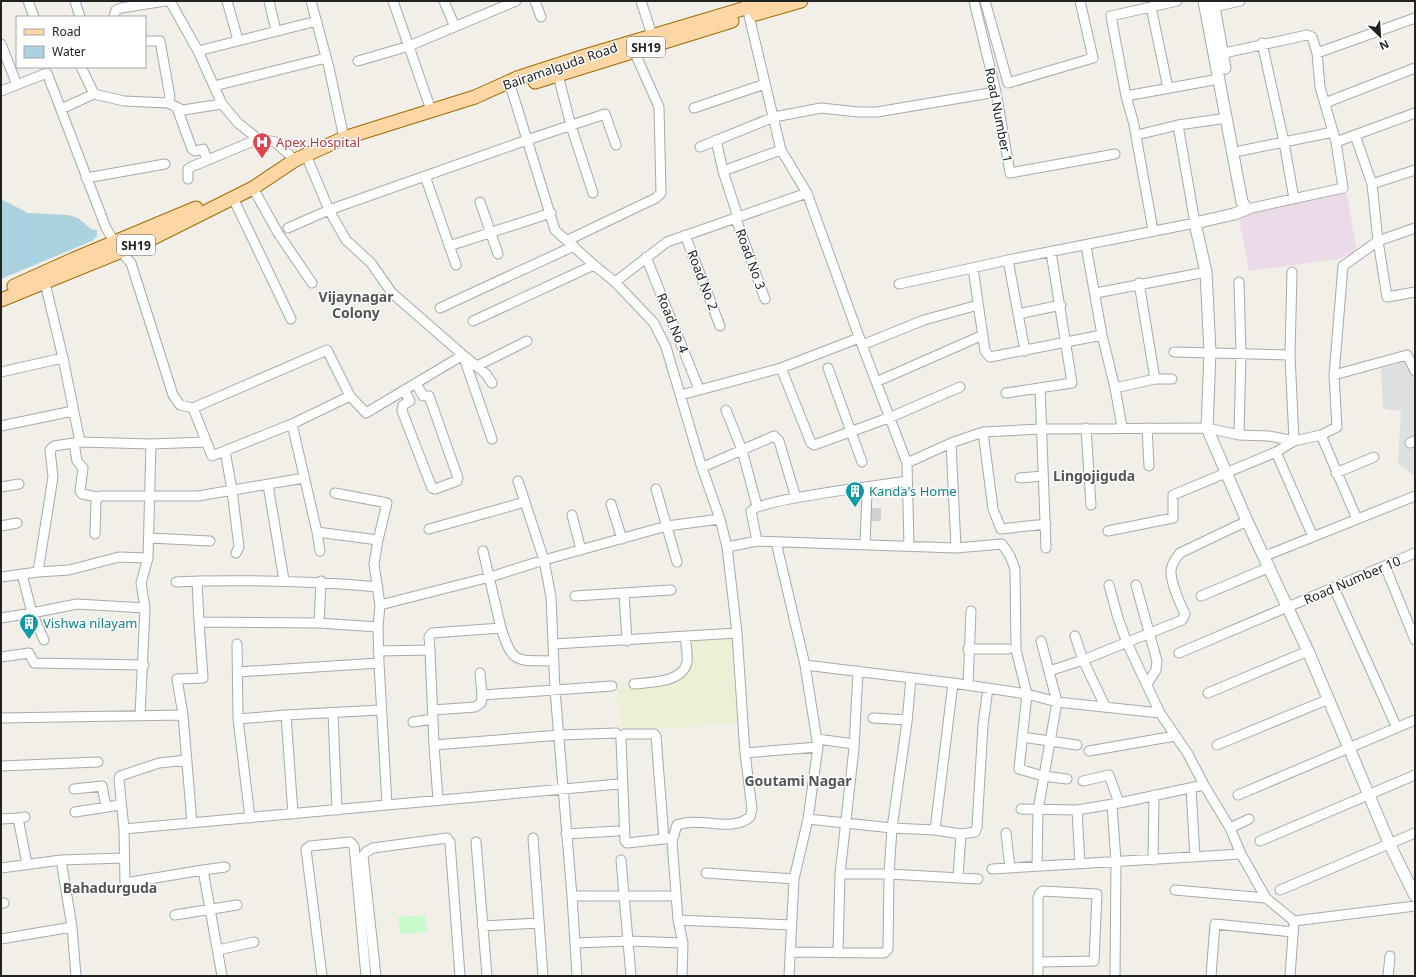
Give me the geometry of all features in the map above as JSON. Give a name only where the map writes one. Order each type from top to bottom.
[{"type":"main road","name":"Bairamalguda Road","points":[[117,247],[149,240],[253,188],[300,157],[344,138],[490,91],[517,78],[652,35],[769,1]]},
{"type":"main road","name":"Bairamalguda Road","points":[[490,91],[511,88],[558,75],[634,51],[747,8],[801,1]]},
{"type":"main road","name":"Bairamalguda Road","points":[[1,292],[117,247],[250,181],[266,178]]},
{"type":"main road","name":"Bairamalguda Road","points":[[1,300],[45,283],[76,263]]},
{"type":"street","points":[[28,1],[34,16]]},
{"type":"street","points":[[75,1],[80,16]]},
{"type":"street","points":[[114,16],[116,10],[121,8],[165,1]]},
{"type":"street","points":[[170,1],[198,51],[222,104],[238,123],[257,138],[275,142],[300,157],[346,240],[371,263],[392,293],[486,374],[492,383]]},
{"type":"street","points":[[227,1],[238,40]]},
{"type":"street","points":[[269,1],[276,31]]},
{"type":"street","points":[[311,1],[326,58],[344,138]]},
{"type":"street","points":[[393,1],[431,110]]},
{"type":"street","points":[[444,1],[455,27]]},
{"type":"street","points":[[358,61],[409,46],[516,1]]},
{"type":"street","points":[[535,1],[541,17]]},
{"type":"street","points":[[641,1],[652,35]]},
{"type":"street","name":"Road Number 1","points":[[974,1],[996,92],[1010,173],[1115,154]]},
{"type":"street","points":[[985,1],[1008,83],[1093,58],[1080,1]]},
{"type":"street","points":[[1153,230],[1137,135],[1126,96],[1111,16],[1177,1]]},
{"type":"street","points":[[1204,1],[1218,54],[1240,151],[1248,200],[1246,209]]},
{"type":"street","points":[[1240,1],[1213,4],[1219,79],[1242,202],[1246,209]]},
{"type":"street","points":[[1151,7],[1168,88]]},
{"type":"street","points":[[747,8],[781,150],[807,193],[907,463],[909,546]]},
{"type":"street","points":[[1318,53],[1415,18]]},
{"type":"street","points":[[198,51],[317,21]]},
{"type":"street","points":[[899,284],[1008,260],[1086,246],[1153,230],[1196,223],[1234,214],[1246,209],[1343,188],[1336,142],[1320,87],[1318,53],[1314,40],[1307,35],[1262,43],[1218,54]]},
{"type":"street","points":[[146,41],[160,41],[170,97],[168,103]]},
{"type":"street","points":[[1262,43],[1284,142],[1294,199]]},
{"type":"street","points":[[1,44],[17,85]]},
{"type":"street","points":[[440,308],[571,243],[656,198],[661,193],[659,108],[634,51]]},
{"type":"street","points":[[214,86],[326,58]]},
{"type":"street","points":[[81,68],[94,94]]},
{"type":"street","points":[[1324,103],[1415,68]]},
{"type":"street","points":[[1,91],[47,70],[86,178],[106,228],[117,247],[131,263],[173,395],[180,405],[193,408],[327,350],[350,396],[366,413],[464,355]]},
{"type":"street","points":[[558,75],[571,126],[593,193]]},
{"type":"street","points":[[1126,96],[1219,79]]},
{"type":"street","points":[[694,108],[765,84]]},
{"type":"street","points":[[511,88],[551,213],[555,230],[615,282],[654,323],[666,347],[702,468],[720,519],[727,547],[737,633],[745,753],[752,809],[750,817],[744,822],[736,825],[696,821],[685,822],[669,832],[627,843],[625,841],[621,739],[624,734],[654,734],[656,736],[669,832],[672,841],[674,896],[683,943],[682,976]]},
{"type":"street","points":[[700,146],[774,117],[821,108],[858,112],[877,112],[996,92]]},
{"type":"street","points":[[61,109],[94,94],[124,101],[168,103],[183,110],[222,104]]},
{"type":"street","points":[[177,108],[192,148],[195,151],[203,149],[208,160]]},
{"type":"street","points":[[1336,142],[1415,112]]},
{"type":"street","points":[[288,228],[329,210],[605,114],[616,146]]},
{"type":"street","points":[[1137,135],[1178,125],[1226,118]]},
{"type":"street","points":[[1178,125],[1206,272],[1210,352],[1207,428],[1225,474],[1289,607],[1390,845],[1415,895]]},
{"type":"street","points":[[1240,151],[1333,132]]},
{"type":"street","points":[[1355,135],[1372,184],[1378,241],[1387,296],[1415,292]]},
{"type":"street","points":[[188,179],[188,169],[257,138]]},
{"type":"street","name":"Road No 3","points":[[716,140],[723,171],[737,218],[765,299]]},
{"type":"street","points":[[723,171],[781,150]]},
{"type":"street","points":[[86,178],[166,164]]},
{"type":"street","points":[[1372,184],[1415,170]]},
{"type":"street","points":[[425,176],[456,265]]},
{"type":"street","points":[[253,188],[278,233],[312,283]]},
{"type":"street","points":[[615,282],[667,242],[807,193]]},
{"type":"street","points":[[233,198],[291,319]]},
{"type":"street","points":[[480,202],[498,254]]},
{"type":"street","points":[[449,246],[551,213]]},
{"type":"street","points":[[1108,531],[1173,518],[1173,495],[1276,452],[1294,441],[1321,435],[1337,427],[1334,375],[1343,266],[1378,241],[1415,228]]},
{"type":"street","name":"Road No 2","points":[[685,235],[720,326]]},
{"type":"street","points":[[1086,246],[1096,293],[1102,335],[1115,388],[1122,428]]},
{"type":"street","points":[[1006,393],[1072,382],[1067,342],[1051,252]]},
{"type":"street","name":"Road No 4","points":[[646,257],[700,389]]},
{"type":"street","points":[[1008,260],[1025,351]]},
{"type":"street","points":[[473,321],[594,265]]},
{"type":"street","points":[[974,268],[982,335],[985,351],[990,357],[1102,335]]},
{"type":"street","points":[[1096,293],[1139,283],[1206,272]]},
{"type":"street","points":[[1292,272],[1290,354],[1294,441]]},
{"type":"street","points":[[1239,282],[1241,353],[1239,434]]},
{"type":"street","points":[[45,283],[63,358],[73,411],[77,443],[77,461],[82,468],[80,491],[82,494],[97,497],[198,496],[304,478]]},
{"type":"street","points":[[1139,283],[1155,380]]},
{"type":"street","points":[[1018,314],[1061,305]]},
{"type":"street","points":[[681,395],[781,368],[924,320],[978,306]]},
{"type":"street","points":[[876,382],[982,335]]},
{"type":"street","points":[[477,366],[527,341]]},
{"type":"street","points":[[1174,352],[1290,354]]},
{"type":"street","points":[[464,355],[492,439]]},
{"type":"street","points":[[1334,375],[1407,356],[1413,359],[1415,371]]},
{"type":"street","points":[[1,372],[63,358]]},
{"type":"street","points":[[781,368],[812,444],[816,444],[850,430],[890,417],[960,387]]},
{"type":"street","points":[[828,368],[862,462]]},
{"type":"street","points":[[1115,388],[1155,380],[1172,379]]},
{"type":"street","points":[[404,390],[410,401],[403,405],[402,411],[432,488],[435,489],[457,481],[458,478],[429,396],[423,396],[416,383]]},
{"type":"street","points":[[1040,388],[1046,548]]},
{"type":"street","points":[[193,408],[212,456],[292,424],[350,396]]},
{"type":"street","points":[[726,410],[742,450],[757,506]]},
{"type":"street","points":[[1,426],[73,411]]},
{"type":"street","points":[[292,424],[320,551]]},
{"type":"street","points":[[907,463],[951,443],[983,432],[1086,428],[1207,428],[1239,434],[1269,436],[1294,441]]},
{"type":"street","points":[[1086,428],[1091,505]]},
{"type":"street","points":[[1147,428],[1149,466]]},
{"type":"street","points":[[983,432],[993,509],[1001,529],[1002,544],[1010,556],[1015,569],[1016,650],[1027,694],[1019,769],[1043,776],[1067,779]]},
{"type":"street","points":[[1321,435],[1357,519]]},
{"type":"street","points":[[702,468],[770,437],[777,438],[796,498]]},
{"type":"street","points":[[38,572],[53,477],[50,450],[54,446],[77,443],[151,444],[206,442]]},
{"type":"street","points":[[951,443],[956,548]]},
{"type":"street","points":[[140,716],[144,665],[145,608],[141,583],[148,558],[151,496],[151,444]]},
{"type":"street","points":[[225,450],[232,490],[239,547],[236,553]]},
{"type":"street","points":[[1276,452],[1313,537]]},
{"type":"street","points":[[1336,473],[1374,457]]},
{"type":"street","points":[[1020,478],[1043,476]]},
{"type":"street","points":[[518,481],[544,560],[551,597],[555,690],[560,735],[562,788],[572,896],[577,976]]},
{"type":"street","points":[[757,541],[750,516],[751,511],[757,506],[796,498],[907,481]]},
{"type":"street","points":[[1,487],[19,484]]},
{"type":"street","points":[[268,485],[284,580]]},
{"type":"street","points":[[656,489],[677,562]]},
{"type":"street","points":[[865,545],[867,492]]},
{"type":"street","points":[[335,493],[387,503],[374,564],[380,605],[378,627],[380,710],[387,805]]},
{"type":"street","points":[[1265,556],[1415,496]]},
{"type":"street","points":[[96,534],[97,497]]},
{"type":"street","points":[[429,529],[525,502]]},
{"type":"street","points":[[611,504],[622,539]]},
{"type":"street","points":[[572,515],[581,550]]},
{"type":"street","points":[[380,605],[490,577],[544,560],[667,526],[720,519]]},
{"type":"street","points":[[1049,671],[1083,660],[1150,634],[1184,618],[1171,570],[1176,558],[1180,553],[1247,521]]},
{"type":"street","points":[[1,526],[17,523]]},
{"type":"street","points":[[1001,529],[1046,524]]},
{"type":"street","points":[[316,532],[378,540]]},
{"type":"street","points":[[149,538],[210,541]]},
{"type":"street","points":[[727,547],[757,541],[956,548],[1002,544]]},
{"type":"street","points":[[776,542],[805,665],[818,743],[808,819],[794,879],[789,976]]},
{"type":"street","points":[[482,551],[490,577],[501,628],[508,649],[515,658],[519,660],[554,661]]},
{"type":"street","name":"Road Number 10","points":[[1179,653],[1415,553]]},
{"type":"street","points":[[1,577],[38,572],[70,570],[119,557],[148,558]]},
{"type":"street","points":[[1385,566],[1415,640]]},
{"type":"street","points":[[1201,596],[1270,567]]},
{"type":"street","points":[[22,574],[32,613],[44,640]]},
{"type":"street","points":[[176,582],[284,580],[321,581],[378,587]]},
{"type":"street","points":[[192,824],[183,716],[177,679],[203,678],[197,581]]},
{"type":"street","points":[[319,623],[321,581]]},
{"type":"street","points":[[1109,585],[1127,643],[1160,714],[1188,754],[1204,785],[1230,828],[1241,854],[1266,898],[1294,921],[1415,906]]},
{"type":"street","points":[[1136,585],[1150,634],[1157,666],[1147,684]]},
{"type":"street","points":[[1334,588],[1397,728]]},
{"type":"street","points":[[575,596],[671,590]]},
{"type":"street","points":[[624,594],[627,641]]},
{"type":"street","points":[[1,618],[77,604],[145,608]]},
{"type":"street","points":[[968,685],[968,649],[971,611]]},
{"type":"street","points":[[199,622],[319,623],[378,627]]},
{"type":"street","points":[[438,800],[429,637],[432,633],[501,628]]},
{"type":"street","points":[[554,644],[627,641],[737,633]]},
{"type":"street","points":[[1075,636],[1083,660],[1105,706]]},
{"type":"street","points":[[634,684],[667,680],[683,671],[686,663],[685,637]]},
{"type":"street","points":[[1036,866],[1038,810],[1057,702],[1041,641]]},
{"type":"street","points":[[237,644],[238,718],[250,818]]},
{"type":"street","points":[[968,649],[1008,649]]},
{"type":"street","points":[[378,651],[430,650]]},
{"type":"street","points":[[1208,693],[1308,651]]},
{"type":"street","points":[[1,657],[29,653],[34,664],[144,665]]},
{"type":"street","points":[[238,672],[379,663]]},
{"type":"street","points":[[805,665],[968,685],[1027,694],[1057,702],[1105,706],[1160,714]]},
{"type":"street","points":[[838,953],[840,874],[854,744],[858,671]]},
{"type":"street","points":[[413,722],[433,715],[475,707],[481,703],[482,695],[480,673]]},
{"type":"street","points":[[790,952],[887,952],[889,946],[889,874],[892,828],[908,720],[911,678]]},
{"type":"street","points":[[935,830],[953,683]]},
{"type":"street","points":[[482,695],[612,686]]},
{"type":"street","points":[[808,819],[892,828],[935,830],[961,834],[975,832],[978,827],[983,724],[988,688]]},
{"type":"street","points":[[1217,744],[1329,699]]},
{"type":"street","points":[[238,718],[380,710]]},
{"type":"street","points":[[333,713],[337,810]]},
{"type":"street","points":[[1,718],[183,716]]},
{"type":"street","points":[[286,716],[293,814]]},
{"type":"street","points":[[873,718],[908,720]]},
{"type":"street","points":[[1238,795],[1415,720]]},
{"type":"street","points":[[434,745],[560,735],[616,733]]},
{"type":"street","points":[[1089,751],[1175,736]]},
{"type":"street","points":[[1022,737],[1077,745]]},
{"type":"street","points":[[745,753],[818,743],[854,744]]},
{"type":"street","points":[[187,760],[159,763],[120,776],[118,780],[124,829],[124,883],[225,867]]},
{"type":"street","points":[[1,766],[98,762]]},
{"type":"street","points":[[1083,781],[1109,774],[1116,804],[1114,976]]},
{"type":"street","points":[[1260,841],[1415,775]]},
{"type":"street","points":[[124,829],[619,784]]},
{"type":"street","points":[[1021,809],[1077,810],[1116,804],[1204,785]]},
{"type":"street","points":[[74,789],[102,786],[106,807]]},
{"type":"street","points":[[1191,789],[1195,857]]},
{"type":"street","points":[[1152,860],[1154,795]]},
{"type":"street","points":[[75,812],[120,805]]},
{"type":"street","points":[[1077,810],[1080,864]]},
{"type":"street","points":[[1,818],[22,817],[27,864]]},
{"type":"street","points":[[1230,828],[1249,819]]},
{"type":"street","points":[[566,834],[617,831]]},
{"type":"street","points":[[1006,833],[1010,868]]},
{"type":"street","points":[[1280,890],[1390,845],[1415,833]]},
{"type":"street","points":[[958,877],[961,834]]},
{"type":"street","points":[[376,976],[363,856],[366,852],[373,848],[446,838],[450,842],[460,976]]},
{"type":"street","points":[[532,838],[540,923],[543,976]]},
{"type":"street","points":[[322,976],[306,849],[310,846],[350,842],[354,846],[366,976]]},
{"type":"street","points":[[476,842],[487,976]]},
{"type":"street","points":[[992,869],[1241,854]]},
{"type":"street","points":[[1,868],[61,860],[124,858]]},
{"type":"street","points":[[61,860],[72,927],[76,976]]},
{"type":"street","points":[[621,860],[631,976]]},
{"type":"street","points":[[203,870],[222,976]]},
{"type":"street","points":[[706,873],[794,879]]},
{"type":"street","points":[[840,874],[889,874],[978,878]]},
{"type":"street","points":[[1175,890],[1266,898]]},
{"type":"street","points":[[1038,962],[1094,961],[1097,894],[1043,891],[1040,893],[1038,898],[1038,962],[1038,976]]},
{"type":"street","points":[[572,896],[674,896]]},
{"type":"street","points":[[175,914],[237,904]]},
{"type":"street","points":[[678,920],[791,925]]},
{"type":"street","points":[[1290,976],[1294,921]]},
{"type":"street","points":[[482,926],[540,923]]},
{"type":"street","points":[[1211,976],[1214,924],[1293,932]]},
{"type":"street","points":[[1,939],[72,927]]},
{"type":"street","points":[[575,943],[629,941],[683,943]]},
{"type":"street","points":[[218,950],[254,942]]},
{"type":"street","points":[[1388,976],[1390,956]]},
{"type":"shaded area","points":[[1340,193],[1347,194],[1357,252],[1338,259],[1249,271],[1239,218],[1247,210]]},
{"type":"shaded area","points":[[1415,355],[1415,476],[1398,463],[1401,411],[1383,409],[1381,369],[1403,362]]},
{"type":"shaded area","points":[[868,508],[881,508],[881,521],[868,521]]},
{"type":"green space","points":[[733,637],[739,723],[621,731],[616,683],[662,681],[687,669],[689,640]]},
{"type":"green space","points":[[425,915],[427,932],[400,934],[398,917]]},
{"type":"water","points":[[1,199],[28,213],[68,215],[78,218],[91,229],[97,230],[97,236],[92,241],[1,279]]},
{"type":"place","name":"Apex Hospital","points":[[262,159]]},
{"type":"place","name":"Kanda's Home","points":[[855,508]]},
{"type":"place","name":"Vishwa nilayam","points":[[29,640]]},
{"type":"district","name":"Vijaynagar Colony","points":[[356,304]]},
{"type":"district","name":"Lingojiguda","points":[[1094,475]]},
{"type":"district","name":"Goutami Nagar","points":[[798,780]]},
{"type":"district","name":"Bahadurguda","points":[[110,887]]}]
